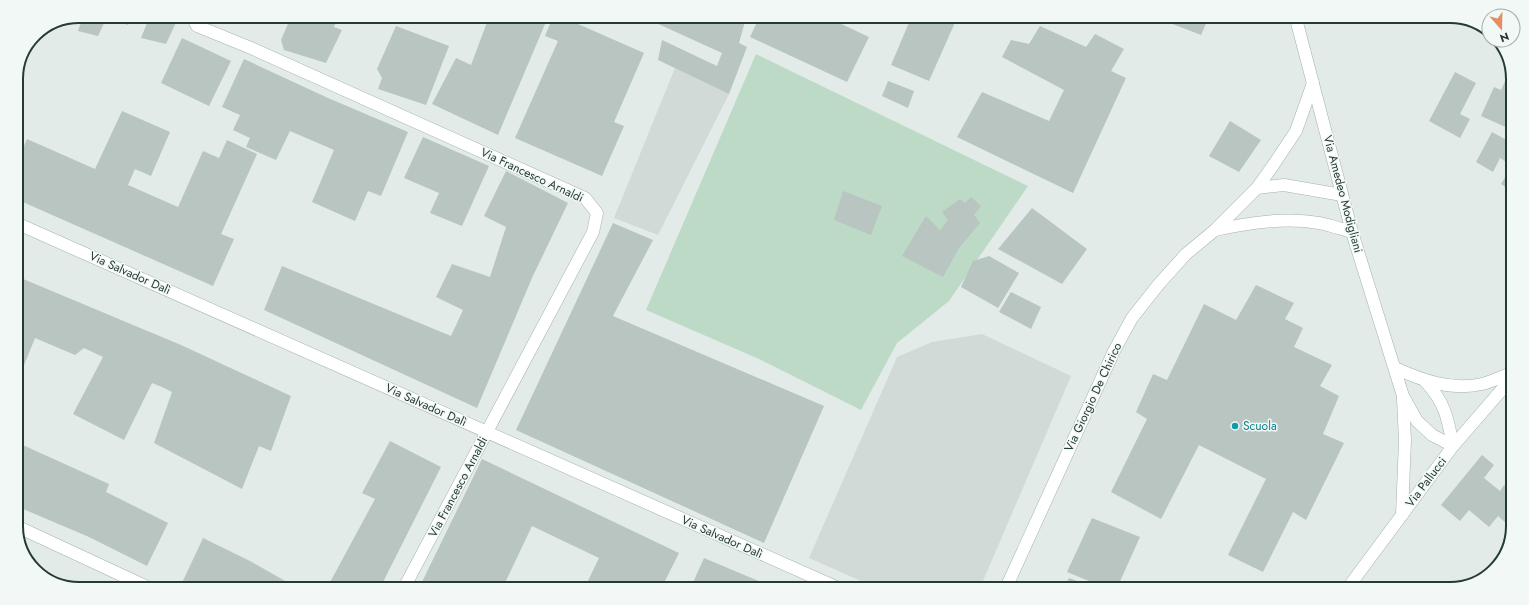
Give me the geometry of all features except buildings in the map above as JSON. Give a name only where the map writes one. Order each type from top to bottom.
[{"type":"street","name":"Via Francesco Arnaldi","points":[[196,23],[197,26],[251,48],[585,198],[597,214],[592,232],[488,432],[407,582]]},
{"type":"street","name":"Via Amedeo Modigliani","points":[[1297,23],[1352,232],[1403,396],[1417,421],[1432,435],[1453,446]]},
{"type":"street","name":"Via Giorgio De Chirico","points":[[1009,582],[1114,351],[1132,318],[1159,284],[1186,254],[1215,230],[1257,188],[1296,131],[1313,83]]},
{"type":"street","points":[[1257,188],[1284,185],[1342,195]]},
{"type":"street","name":"Via Giorgio De Chirico","points":[[1215,230],[1259,222],[1293,221],[1319,223],[1352,232]]},
{"type":"street","name":"Via Salvador Dalì","points":[[23,226],[823,582]]},
{"type":"street","points":[[1394,368],[1426,381],[1456,386],[1482,384],[1506,375]]},
{"type":"street","points":[[1426,381],[1443,404],[1449,422],[1453,446]]},
{"type":"street","name":"Via Pallucci","points":[[1352,582],[1453,446],[1506,384]]},
{"type":"street","name":"Via Amedeo Modigliani","points":[[1402,515],[1405,440],[1403,396]]},
{"type":"street","points":[[23,529],[136,582]]},
{"type":"shaded area","points":[[675,68],[729,94],[658,235],[614,218]]},
{"type":"shaded area","points":[[982,334],[1071,376],[983,582],[863,582],[809,558],[897,357],[932,342]]},
{"type":"green space","points":[[756,54],[1028,186],[949,301],[897,343],[861,410],[759,359],[646,310]]},
{"type":"place","name":"Scuola","points":[[1235,426]]}]
